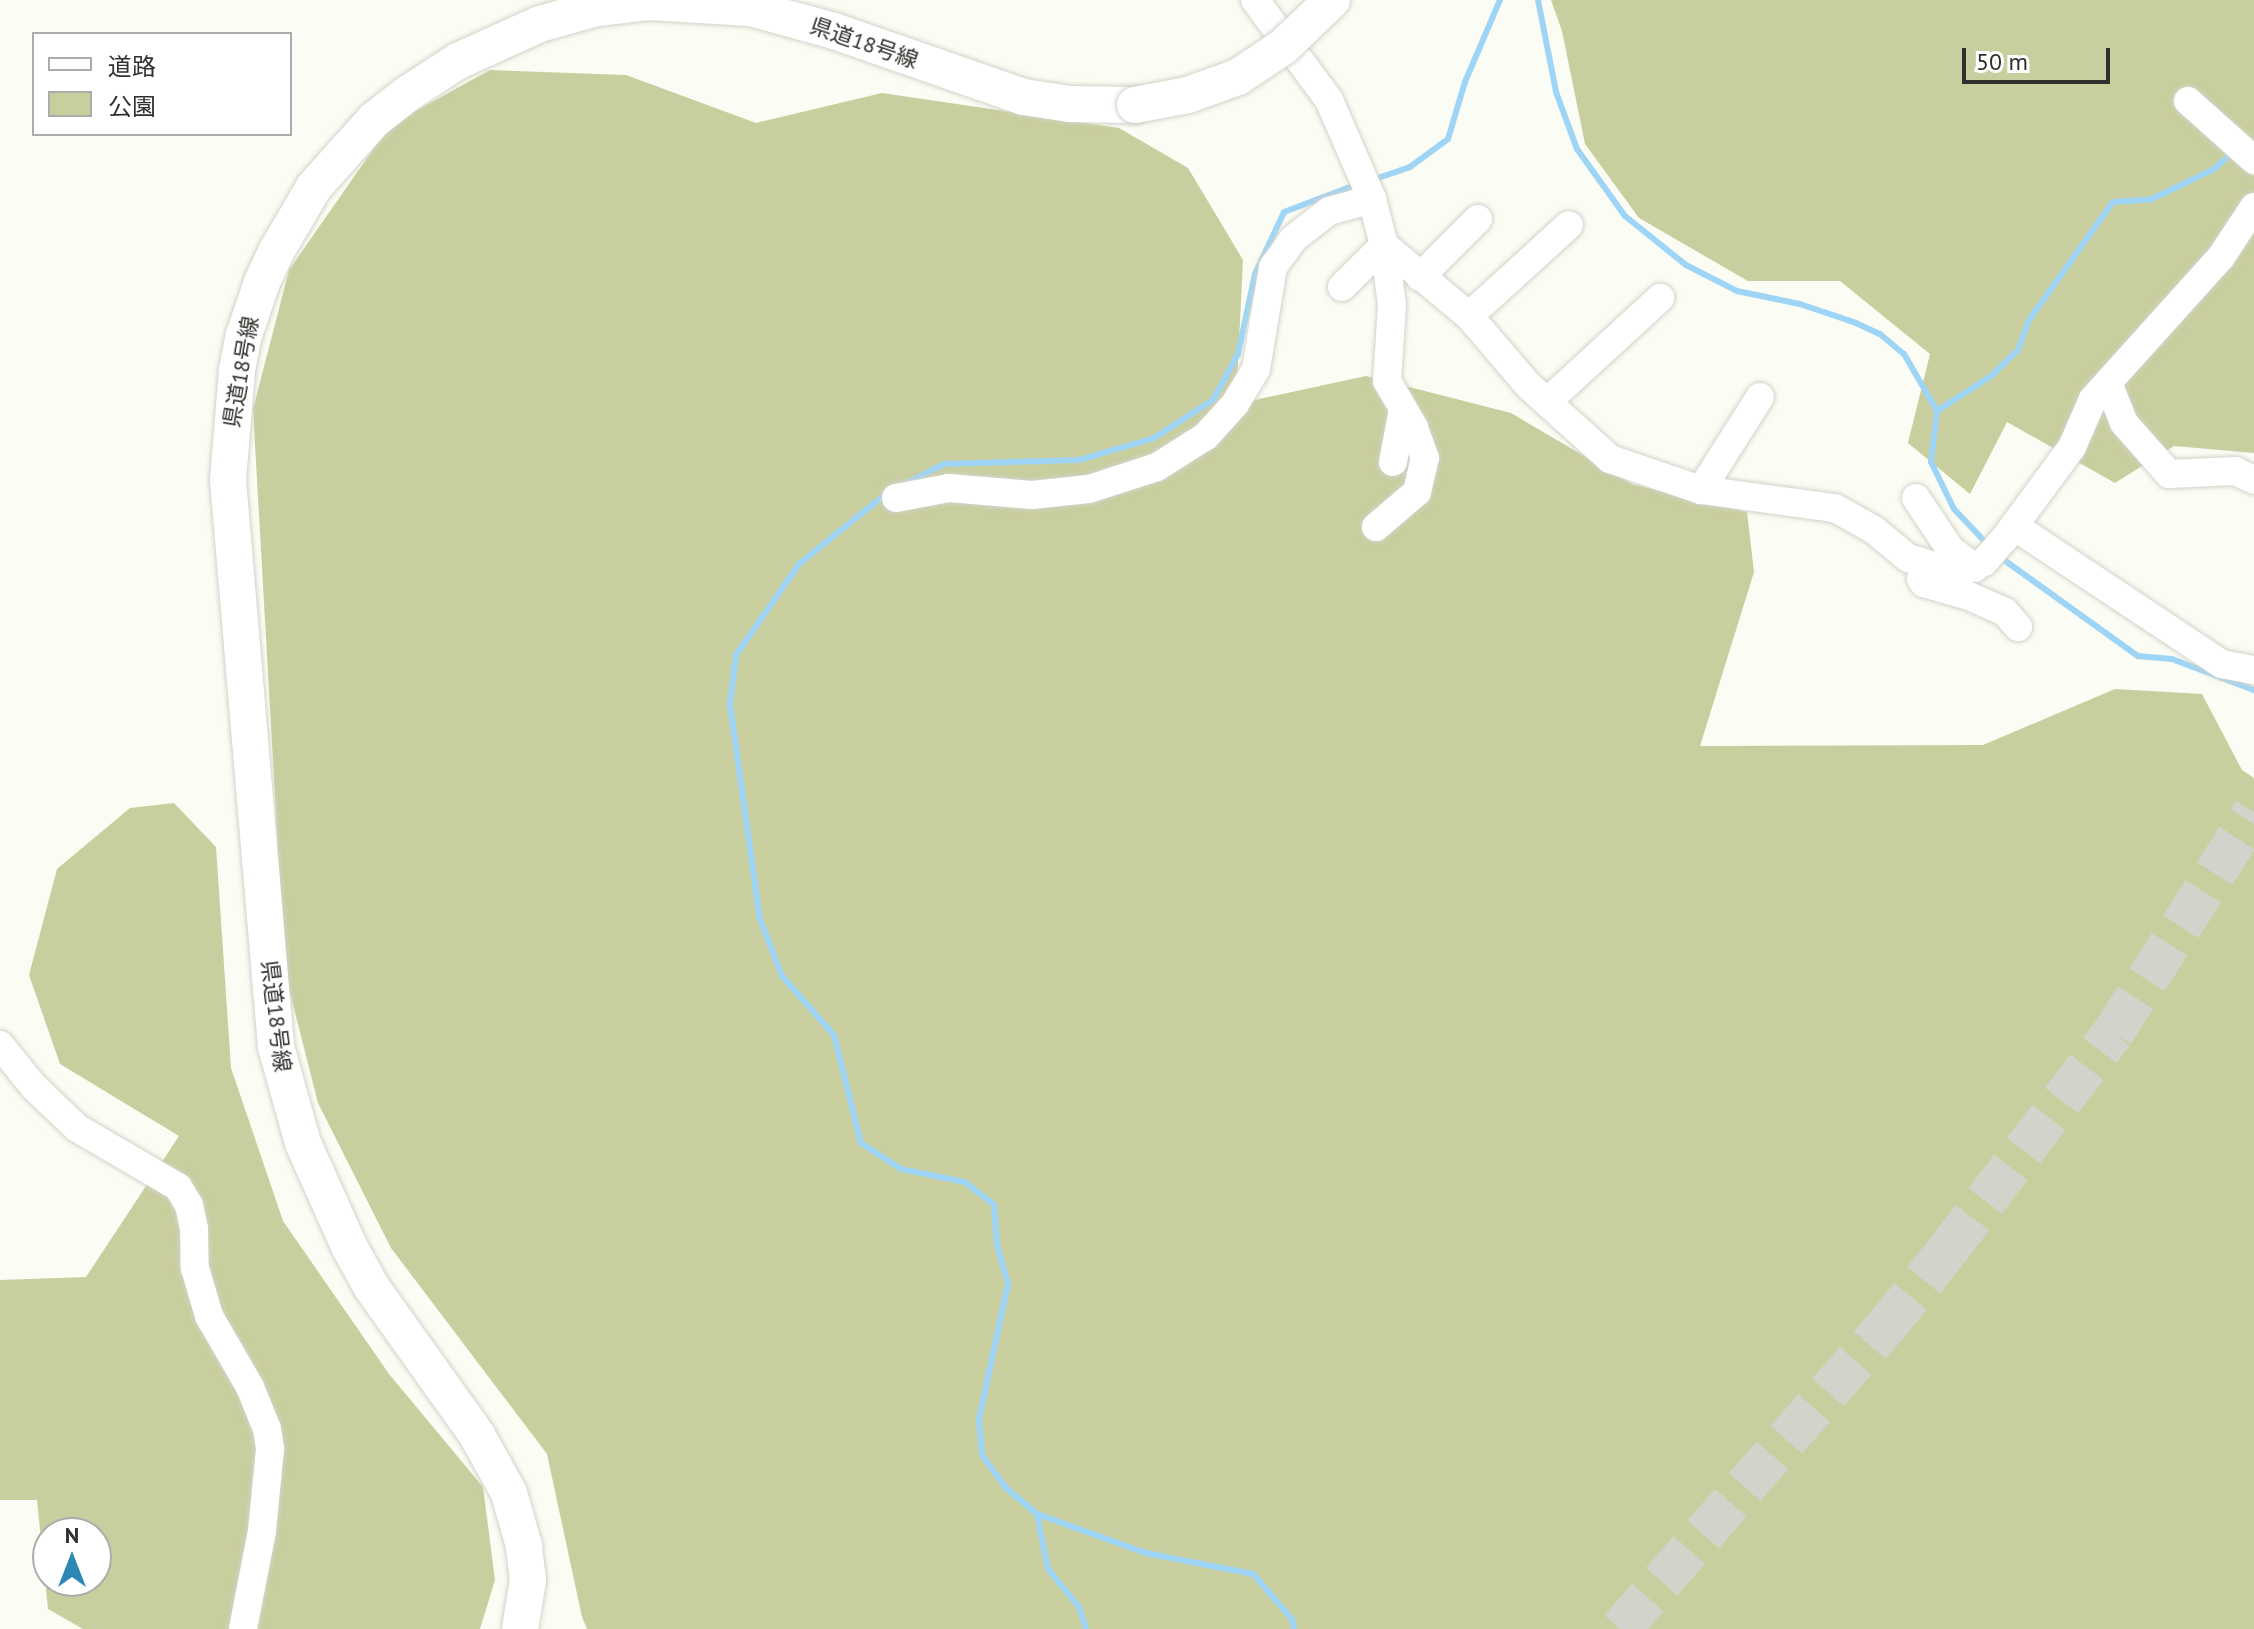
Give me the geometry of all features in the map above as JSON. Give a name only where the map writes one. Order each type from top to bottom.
[{"type":"main road","name":"県道18号線","points":[[520,1629],[528,1580],[524,1546],[509,1493],[477,1435],[372,1288],[313,1171],[286,1089],[273,1028],[229,505],[232,400],[244,335],[262,282],[293,221],[323,177],[374,120],[435,75],[510,36],[567,16],[621,4],[685,3],[750,8],[834,31],[1024,97],[1069,104],[1135,105],[1188,95],[1238,77],[1283,47],[1332,0]]},
{"type":"street","points":[[1255,0],[1329,100],[1367,188],[1384,245],[1392,305],[1387,381],[1425,458],[1417,492],[1376,527]]},
{"type":"street","points":[[2188,101],[2244,151]]},
{"type":"street","points":[[896,498],[949,488],[1032,495],[1089,489],[1157,467],[1182,452],[1216,425],[1235,404],[1256,369],[1273,267],[1293,239],[1329,211],[1367,188]]},
{"type":"street","points":[[1908,558],[1957,573],[1979,565],[2010,532],[2072,447],[2093,399],[2221,257],[2254,207]]},
{"type":"street","points":[[1420,277],[1478,219]]},
{"type":"street","points":[[1469,316],[1569,225]]},
{"type":"street","points":[[1384,245],[1469,316],[1528,385],[1610,459],[1701,490],[1835,508],[1874,530],[1908,558],[1924,583],[1993,606],[2005,612],[2018,627]]},
{"type":"street","points":[[1342,287],[1384,245]]},
{"type":"street","points":[[1547,402],[1660,298]]},
{"type":"street","points":[[2108,383],[2124,423],[2169,474],[2235,471],[2254,480]]},
{"type":"street","points":[[1701,490],[1760,397]]},
{"type":"street","points":[[1393,462],[1403,409]]},
{"type":"street","points":[[1916,498],[1950,549],[1979,565]]},
{"type":"street","points":[[2010,532],[2222,664],[2254,670]]},
{"type":"street","points":[[0,1045],[34,1087],[77,1128],[178,1187],[189,1205],[194,1229],[195,1268],[209,1316],[250,1387],[267,1429],[270,1449],[262,1531],[243,1629]]},
{"type":"green space","points":[[1551,0],[2254,0],[2254,453],[2174,446],[2115,483],[2007,422],[1970,494],[1908,443],[1930,354],[1840,281],[1748,281],[1639,218],[1585,144],[1562,31]]},
{"type":"green space","points":[[490,70],[626,75],[756,123],[882,93],[1119,128],[1188,168],[1243,260],[1236,404],[1366,376],[1511,413],[1632,484],[1747,512],[1754,572],[1700,746],[1983,745],[2115,689],[2202,694],[2242,770],[2254,778],[2254,1629],[587,1629],[547,1454],[391,1248],[318,1103],[285,973],[253,409],[289,270],[390,125]]},
{"type":"green space","points":[[174,803],[216,847],[231,1068],[283,1221],[389,1374],[483,1487],[495,1580],[480,1629],[83,1629],[48,1609],[47,1597],[112,1597],[112,1517],[39,1517],[37,1500],[0,1500],[0,1280],[86,1277],[179,1136],[60,1064],[29,975],[57,869],[130,808]]},
{"type":"waterway","points":[[1372,180],[1410,167],[1448,139],[1465,82],[1500,0]]},
{"type":"waterway","points":[[1538,0],[1556,92],[1577,149],[1625,216],[1686,265],[1737,291],[1800,304],[1856,323],[1880,334],[1904,354],[1937,411],[1931,462],[1954,509],[1989,546]]},
{"type":"waterway","points":[[1937,411],[1991,376],[2018,350],[2029,320],[2113,202],[2152,199],[2214,169],[2233,152]]},
{"type":"waterway","points":[[905,484],[944,464],[1079,460],[1154,438],[1213,400],[1238,354],[1255,274],[1284,212],[1358,184]]},
{"type":"waterway","points":[[888,492],[799,564],[736,655],[730,704],[760,919],[782,976],[834,1035],[861,1143],[901,1169],[965,1182],[994,1205],[997,1245],[1008,1284],[979,1419],[982,1455],[1005,1487],[1037,1514],[1048,1569],[1079,1607],[1086,1629]]},
{"type":"waterway","points":[[2000,557],[2138,656],[2172,659],[2254,690]]},
{"type":"waterway","points":[[1037,1514],[1146,1553],[1253,1574],[1292,1619],[1294,1629]]},
{"type":"tunnel","points":[[1620,1629],[1884,1329],[1947,1251],[2113,1033],[2254,812]]}]
